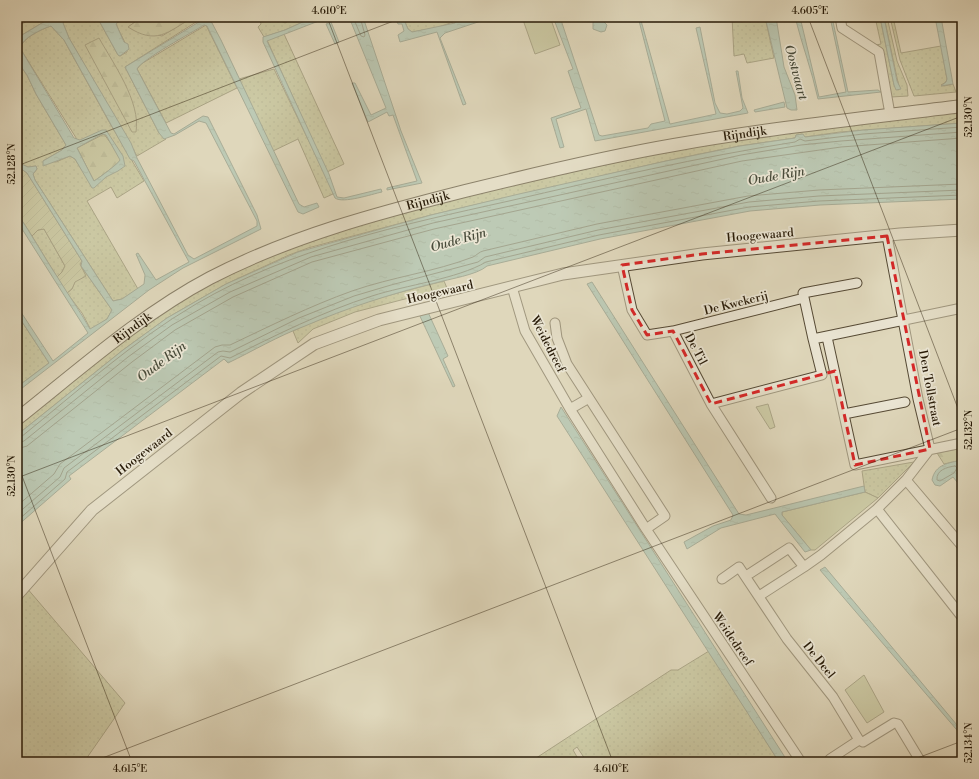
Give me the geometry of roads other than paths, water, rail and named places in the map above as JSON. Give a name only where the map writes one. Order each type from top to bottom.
[{"type":"main road","name":"Rijndijk","points":[[17,419],[79,368],[150,315],[210,278],[307,236],[381,212],[635,152],[721,137],[890,114],[962,106]]},
{"type":"street","points":[[840,17],[842,28],[879,52],[890,114]]},
{"type":"street","name":"Hoogewaard","points":[[17,595],[92,510],[241,393],[314,344],[379,320],[563,274],[702,254],[962,230]]},
{"type":"street","name":"Den Tollstraat","points":[[887,236],[918,398],[930,450]]},
{"type":"street","name":"De Til","points":[[622,265],[632,310],[647,335],[673,331],[711,404],[771,498]]},
{"type":"street","name":"De Kwekerij","points":[[673,331],[804,298],[803,293],[857,283]]},
{"type":"street","name":"Weidedreef","points":[[512,287],[525,331],[570,409],[646,529],[801,762]]},
{"type":"street","points":[[711,404],[822,375],[804,298]]},
{"type":"street","points":[[813,339],[962,308]]},
{"type":"street","name":"Weidedreef","points":[[555,323],[556,338],[567,364],[665,516],[646,529]]},
{"type":"street","points":[[827,336],[855,465],[962,443]]},
{"type":"street","points":[[570,409],[589,398]]},
{"type":"street","points":[[844,414],[905,402]]},
{"type":"street","points":[[758,596],[821,555],[876,509],[906,480],[930,450]]},
{"type":"street","points":[[906,480],[962,546]]},
{"type":"street","points":[[876,509],[962,617]]},
{"type":"street","points":[[722,578],[739,567],[746,576],[789,548],[804,567]]},
{"type":"street","name":"De Deel","points":[[746,576],[787,639],[833,697],[859,740]]},
{"type":"street","points":[[830,759],[859,740],[863,742],[894,723],[898,724],[921,762]]},
{"type":"water","points":[[52,17],[66,17],[63,23],[69,38],[131,143],[137,158],[188,255],[194,259],[257,226],[257,221],[206,123],[199,121],[175,135],[164,139],[159,133],[125,67],[207,17],[221,40],[299,204],[304,207],[317,203],[319,207],[303,214],[298,212],[207,26],[204,25],[168,46],[148,59],[137,69],[171,133],[174,134],[203,116],[208,117],[257,215],[261,229],[183,268],[149,290],[17,392],[17,387],[49,363],[17,314],[17,306],[53,361],[88,333],[17,221],[17,213],[90,329],[107,319],[112,310],[81,266],[82,261],[27,173],[20,168],[17,169],[17,162],[28,167],[36,166],[37,169],[33,174],[35,180],[113,301],[122,299],[144,284],[145,275],[136,254],[138,253],[156,280],[189,262],[134,161],[130,159],[64,40],[51,26],[28,37],[20,48],[74,138],[80,140],[102,130],[106,130],[123,156],[125,166],[106,177],[94,188],[92,188],[75,159],[70,156],[43,166],[43,161],[62,150],[66,145],[36,94],[27,75],[17,61],[17,38]],"holes":[[[102,134],[106,135],[120,160],[94,181],[77,148]]]},
{"type":"water","points":[[97,17],[110,17],[112,19],[124,17],[116,24],[124,42],[128,44],[129,49],[120,56],[118,55]]},
{"type":"water","points":[[314,17],[329,17],[267,41],[329,174],[337,197],[344,198],[381,189],[382,192],[344,200],[335,198],[263,42],[263,37],[285,30]]},
{"type":"water","points":[[349,17],[363,17],[401,131],[422,183],[387,190],[387,188],[417,181],[393,115],[389,116],[387,112],[368,122],[352,83],[355,83],[371,115],[386,108]]},
{"type":"water","points":[[395,17],[408,17],[405,22],[408,29],[412,32],[455,23],[456,17],[466,17],[471,19],[476,17],[493,17],[445,33],[440,38],[466,104],[463,105],[437,32],[400,42],[398,35],[404,31],[402,24],[398,24]]},
{"type":"water","points":[[553,17],[560,17],[599,135],[602,136],[648,128],[651,124],[665,121],[638,17],[640,17],[670,124],[716,114],[696,28],[700,27],[715,103],[720,113],[727,114],[740,111],[743,108],[736,71],[738,71],[742,98],[748,113],[595,141],[586,109],[556,119],[564,147],[560,148],[551,118],[581,108],[568,71],[573,69]]},
{"type":"water","points":[[593,17],[604,17],[604,22],[607,25],[605,31],[601,32],[593,29]]},
{"type":"water","points":[[765,17],[776,17],[784,67],[795,95],[797,110],[787,108]]},
{"type":"water","points":[[795,17],[800,17],[819,97],[846,92],[830,17],[832,17],[848,92],[878,90],[881,92],[818,99]]},
{"type":"water","points":[[880,17],[884,17],[897,81],[901,89],[896,90],[894,85]]},
{"type":"water","points":[[935,17],[941,17],[953,84],[941,86],[947,79]]},
{"type":"water","points":[[331,22],[339,42],[335,44],[326,24]]},
{"type":"water","points":[[784,102],[785,107],[755,112],[754,110]]},
{"type":"water","name":"Oude Rijn","points":[[962,123],[962,199],[820,205],[750,211],[600,239],[487,266],[477,272],[418,287],[369,302],[295,330],[228,363],[224,359],[69,476],[71,479],[17,526],[17,435],[123,350],[167,318],[226,284],[298,252],[431,215],[519,194],[666,161],[740,146],[795,138],[796,135],[803,134],[805,137],[863,130]]},
{"type":"water","points":[[592,282],[739,514],[746,515],[864,486],[865,492],[782,512],[782,515],[811,550],[805,552],[775,514],[721,528],[687,549],[684,542],[713,526],[731,520],[733,515],[587,284]]},
{"type":"water","points":[[427,310],[448,356],[443,359],[455,386],[453,387],[418,312]]},
{"type":"water","points":[[561,407],[788,762],[779,762],[557,416]]},
{"type":"water","points":[[962,460],[962,470],[958,473],[962,479],[962,488],[953,477],[940,486],[935,485],[932,480],[939,467],[948,463]]},
{"type":"water","points":[[825,567],[962,731],[962,736],[820,570]]},
{"type":"railway","points":[[17,22],[25,17]]},
{"type":"water label","name":"Oostvaart","points":[[797,72]]}]
